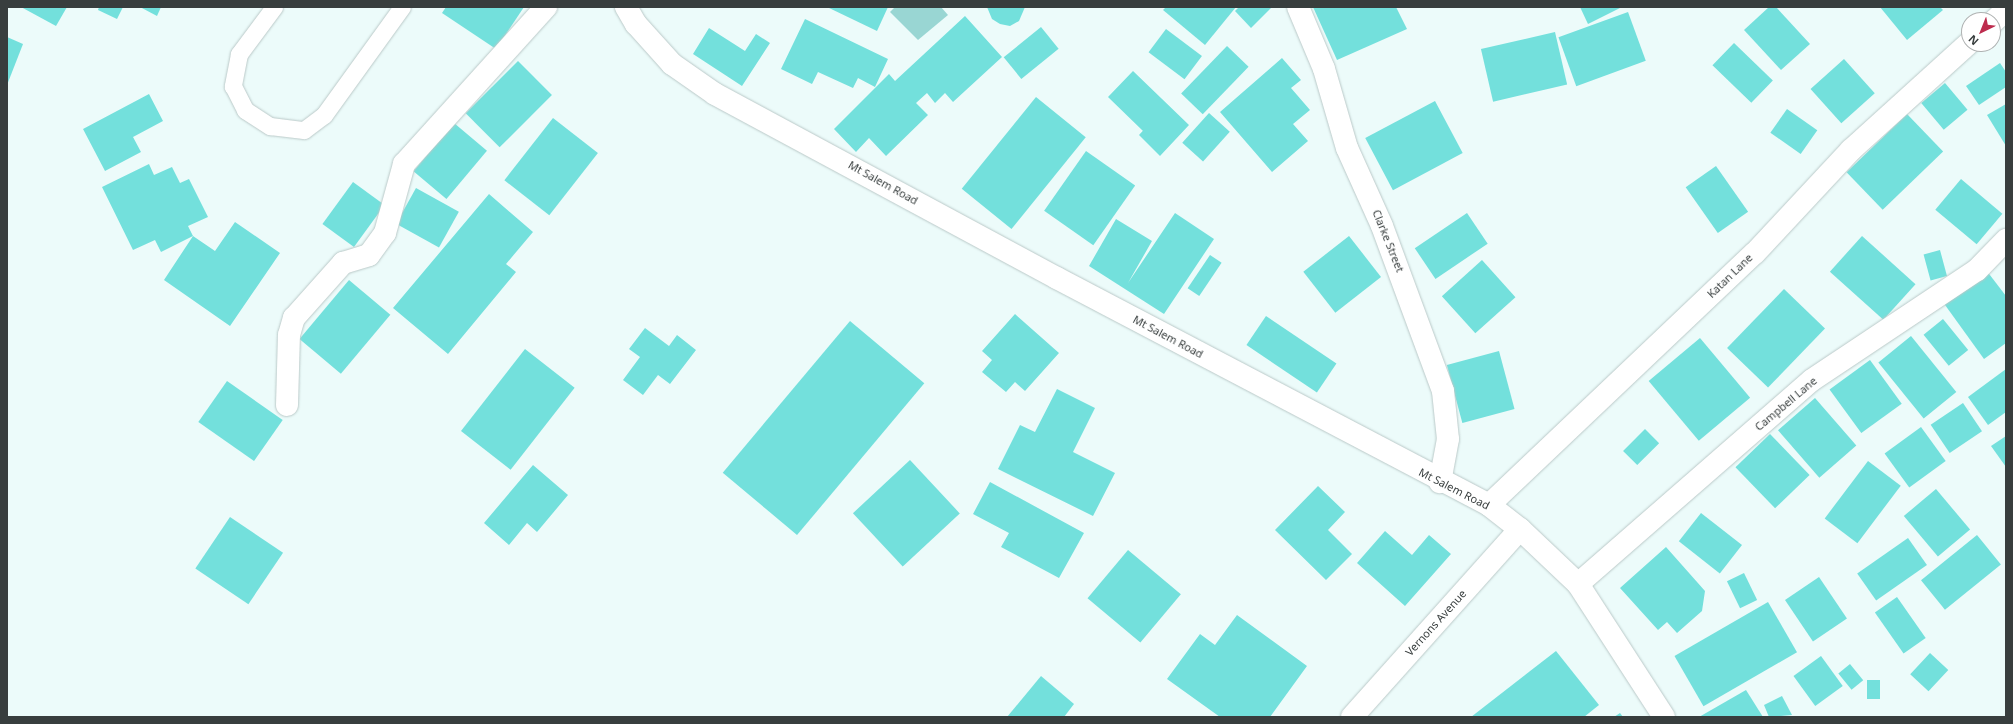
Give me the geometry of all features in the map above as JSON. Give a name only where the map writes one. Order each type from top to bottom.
[{"type":"street","points":[[287,405],[289,335],[294,318],[343,262],[369,255],[385,233],[404,164],[546,7]]},
{"type":"street","name":"Mt Salem Road","points":[[626,7],[636,24],[672,64],[715,94],[1440,482],[1489,505],[1520,529],[1578,584],[1639,674],[1664,717]]},
{"type":"street","name":"Clarke Street","points":[[1298,7],[1324,69],[1347,148],[1388,240],[1443,391],[1448,439],[1440,482]]},
{"type":"street","name":"Katan Lane","points":[[1489,505],[1755,252],[1851,150],[1961,50]]},
{"type":"street","name":"Campbell Lane","points":[[1578,584],[1812,380],[1977,270],[2006,240]]},
{"type":"street","name":"Vernons Avenue","points":[[1352,717],[1520,529]]},
{"type":"lane","points":[[274,7],[239,54],[233,86],[245,110],[270,126],[304,130],[324,115],[402,7]]},
{"type":"shaded area","points":[[895,7],[941,7],[948,15],[918,40],[890,12]]},
{"type":"building","points":[[21,7],[67,7],[56,26]]},
{"type":"building","points":[[99,7],[123,7],[117,19],[98,10]]},
{"type":"building","points":[[140,7],[161,7],[157,16]]},
{"type":"building","points":[[446,7],[524,7],[496,49],[442,13]]},
{"type":"building","points":[[827,7],[888,7],[877,31]]},
{"type":"building","points":[[987,7],[1025,7],[1019,21],[1010,26],[1000,24],[992,19]]},
{"type":"building","points":[[1166,7],[1236,7],[1205,45],[1163,10]]},
{"type":"building","points":[[1239,7],[1272,7],[1251,28],[1235,11]]},
{"type":"building","points":[[1313,7],[1396,7],[1407,29],[1337,60]]},
{"type":"building","points":[[1580,7],[1622,7],[1588,24]]},
{"type":"building","points":[[1769,7],[1776,7],[1810,44],[1781,70],[1744,30]]},
{"type":"building","points":[[1880,7],[1940,7],[1943,10],[1907,40]]},
{"type":"building","points":[[1628,12],[1646,61],[1576,86],[1558,37]]},
{"type":"building","points":[[965,16],[1002,57],[953,102],[945,93],[935,103],[927,93],[916,103],[928,115],[886,156],[869,138],[856,152],[834,129],[889,74],[895,81]]},
{"type":"building","points":[[805,19],[888,59],[875,87],[858,78],[853,88],[818,72],[812,84],[781,69]]},
{"type":"building","points":[[1041,27],[1059,49],[1021,79],[1004,57]]},
{"type":"building","points":[[709,28],[745,51],[756,34],[770,43],[742,86],[693,54]]},
{"type":"building","points":[[1166,29],[1202,56],[1184,79],[1149,52]]},
{"type":"building","points":[[1555,32],[1567,85],[1493,102],[1481,49]]},
{"type":"building","points":[[7,37],[23,44],[7,85]]},
{"type":"building","points":[[1734,43],[1773,81],[1751,103],[1712,65]]},
{"type":"building","points":[[1227,46],[1249,67],[1203,114],[1181,93]]},
{"type":"building","points":[[1282,58],[1301,80],[1291,88],[1310,110],[1293,124],[1308,141],[1272,172],[1220,112]]},
{"type":"building","points":[[1844,59],[1875,93],[1841,123],[1811,89]]},
{"type":"building","points":[[518,61],[552,95],[500,147],[466,113]]},
{"type":"building","points":[[2000,63],[2006,72],[2006,87],[1979,105],[1966,86]]},
{"type":"building","points":[[1133,71],[1189,125],[1160,156],[1139,135],[1143,131],[1108,97]]},
{"type":"building","points":[[1945,83],[1967,110],[1944,130],[1921,103]]},
{"type":"building","points":[[149,94],[163,121],[133,137],[141,152],[105,171],[83,129]]},
{"type":"building","points":[[1036,97],[1086,137],[1011,229],[962,189]]},
{"type":"building","points":[[1435,101],[1463,153],[1393,190],[1365,138]]},
{"type":"building","points":[[2006,104],[2006,146],[1987,115]]},
{"type":"building","points":[[1787,109],[1817,130],[1801,154],[1770,133]]},
{"type":"building","points":[[1209,113],[1230,132],[1203,161],[1182,143]]},
{"type":"building","points":[[1907,114],[1943,151],[1883,210],[1847,172]]},
{"type":"building","points":[[553,118],[598,153],[549,215],[504,180]]},
{"type":"building","points":[[454,123],[487,151],[446,199],[414,171]]},
{"type":"building","points":[[1086,151],[1135,185],[1093,245],[1044,211]]},
{"type":"building","points":[[149,164],[154,175],[172,167],[180,183],[189,179],[208,217],[188,226],[193,236],[161,252],[155,240],[133,250],[102,187]]},
{"type":"building","points":[[1716,166],[1748,212],[1718,233],[1686,187]]},
{"type":"building","points":[[1961,179],[2002,214],[1977,244],[1935,210]]},
{"type":"building","points":[[353,182],[385,205],[354,247],[322,224]]},
{"type":"building","points":[[416,188],[459,212],[439,248],[396,224]]},
{"type":"building","points":[[489,194],[533,232],[506,264],[516,272],[448,354],[393,308]]},
{"type":"building","points":[[1175,213],[1214,239],[1164,314],[1089,266],[1116,219],[1152,241],[1128,283]]},
{"type":"building","points":[[1467,213],[1488,244],[1435,279],[1415,248]]},
{"type":"building","points":[[235,222],[280,253],[230,326],[164,280],[193,236],[215,251]]},
{"type":"building","points":[[1349,236],[1381,277],[1335,313],[1303,272]]},
{"type":"building","points":[[1862,236],[1916,284],[1883,320],[1830,272]]},
{"type":"building","points":[[1940,250],[1947,276],[1931,280],[1924,254]]},
{"type":"building","points":[[1210,255],[1222,263],[1199,296],[1188,288]]},
{"type":"building","points":[[1482,260],[1515,297],[1475,333],[1442,296]]},
{"type":"building","points":[[1983,266],[2006,296],[2006,343],[1984,359],[1940,298]]},
{"type":"building","points":[[349,280],[390,315],[341,374],[300,339]]},
{"type":"building","points":[[1784,289],[1825,329],[1768,388],[1727,348]]},
{"type":"building","points":[[1015,314],[1059,353],[1025,391],[1015,382],[1006,392],[982,372],[992,360],[982,351]]},
{"type":"building","points":[[1266,316],[1336,364],[1317,393],[1246,345]]},
{"type":"building","points":[[1943,319],[1968,350],[1949,366],[1924,335]]},
{"type":"building","points":[[850,321],[924,383],[797,535],[723,473]]},
{"type":"building","points":[[645,328],[669,346],[677,335],[696,350],[670,384],[658,375],[643,395],[623,380],[640,357],[629,349]]},
{"type":"building","points":[[1911,336],[1956,392],[1924,418],[1878,362]]},
{"type":"building","points":[[1700,338],[1750,398],[1699,441],[1649,381]]},
{"type":"building","points":[[525,349],[575,388],[511,470],[461,431]]},
{"type":"building","points":[[1499,351],[1515,409],[1462,423],[1447,365]]},
{"type":"building","points":[[1870,360],[1902,404],[1861,433],[1830,389]]},
{"type":"building","points":[[2006,369],[2006,412],[1988,425],[1968,397]]},
{"type":"building","points":[[227,381],[283,420],[254,461],[198,422]]},
{"type":"building","points":[[1057,389],[1095,408],[1073,452],[1115,473],[1093,516],[998,469],[1020,425],[1035,432]]},
{"type":"building","points":[[1815,398],[1856,446],[1819,478],[1778,430]]},
{"type":"building","points":[[1963,403],[1982,431],[1950,453],[1931,425]]},
{"type":"building","points":[[1921,427],[1946,461],[1909,487],[1885,453]]},
{"type":"building","points":[[1645,429],[1659,443],[1637,465],[1623,451]]},
{"type":"building","points":[[1770,434],[1810,475],[1775,508],[1735,467]]},
{"type":"building","points":[[2006,436],[2006,467],[1991,446]]},
{"type":"building","points":[[910,460],[960,513],[903,567],[853,513]]},
{"type":"building","points":[[1868,461],[1901,486],[1857,543],[1825,519]]},
{"type":"building","points":[[533,465],[568,495],[537,532],[527,523],[509,545],[484,523]]},
{"type":"building","points":[[990,482],[1084,533],[1059,578],[1001,547],[1009,533],[973,514]]},
{"type":"building","points":[[1318,486],[1345,512],[1328,530],[1352,554],[1326,580],[1275,530]]},
{"type":"building","points":[[1936,489],[1970,530],[1938,557],[1904,516]]},
{"type":"building","points":[[1701,513],[1742,545],[1720,573],[1679,541]]},
{"type":"building","points":[[230,517],[283,553],[248,604],[195,568]]},
{"type":"building","points":[[1385,531],[1412,555],[1429,535],[1451,554],[1405,606],[1357,563]]},
{"type":"building","points":[[1977,535],[2001,565],[1945,610],[1921,580]]},
{"type":"building","points":[[1908,538],[1927,565],[1876,601],[1857,574]]},
{"type":"building","points":[[1666,547],[1705,591],[1702,611],[1677,633],[1667,622],[1658,630],[1620,588]]},
{"type":"building","points":[[1128,550],[1181,594],[1140,643],[1088,598]]},
{"type":"building","points":[[1744,573],[1757,600],[1740,608],[1727,581]]},
{"type":"building","points":[[1819,577],[1847,618],[1813,641],[1785,600]]},
{"type":"building","points":[[1897,597],[1926,638],[1904,653],[1875,612]]},
{"type":"building","points":[[1768,602],[1797,652],[1703,706],[1674,656]]},
{"type":"building","points":[[1237,615],[1307,666],[1270,717],[1220,717],[1167,679],[1200,634],[1215,645]]},
{"type":"building","points":[[1556,651],[1599,705],[1584,717],[1471,717]]},
{"type":"building","points":[[1930,653],[1948,670],[1929,691],[1910,674]]},
{"type":"building","points":[[1821,656],[1843,686],[1815,706],[1793,676]]},
{"type":"building","points":[[1850,664],[1863,680],[1852,690],[1838,673]]},
{"type":"building","points":[[1041,676],[1074,704],[1064,717],[1007,717]]},
{"type":"building","points":[[1867,680],[1880,680],[1880,699],[1867,699]]},
{"type":"building","points":[[1746,690],[1763,717],[1699,717]]},
{"type":"building","points":[[1782,696],[1792,715],[1769,717],[1764,705]]},
{"type":"building","points":[[1620,713],[1623,717],[1614,717]]}]
